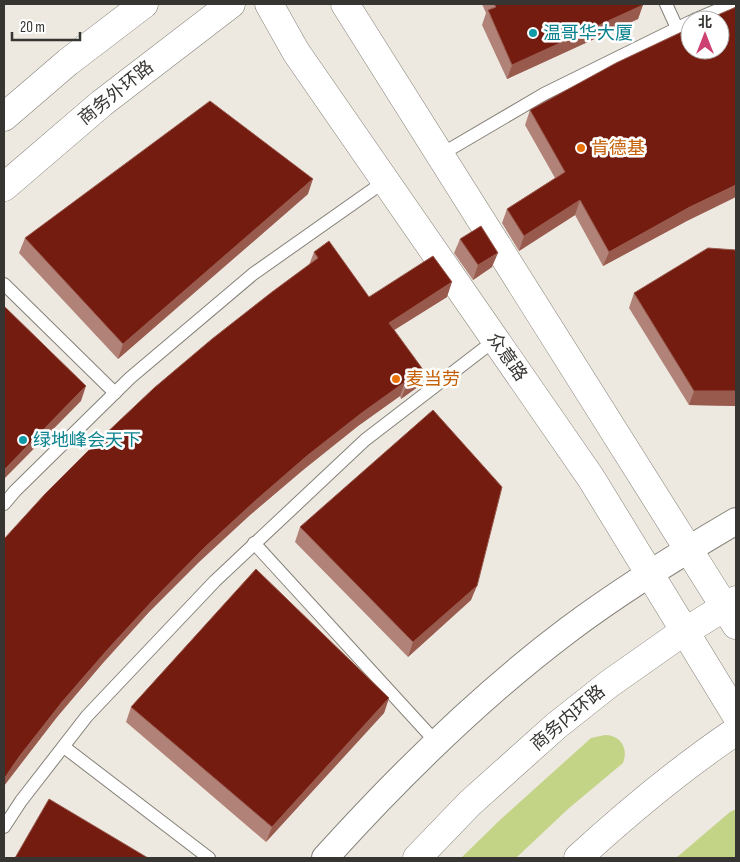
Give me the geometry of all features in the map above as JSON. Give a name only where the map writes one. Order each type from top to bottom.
[{"type":"main road","points":[[4,117],[68,62],[144,4]]},
{"type":"main road","name":"商务外环路","points":[[4,187],[102,103],[231,4]]},
{"type":"main road","name":"众意路","points":[[269,4],[296,52],[590,478],[736,715]]},
{"type":"main road","points":[[345,4],[688,549],[732,611]]},
{"type":"main road","name":"商务内环路","points":[[417,858],[470,804],[556,726],[609,684],[685,631],[732,611]]},
{"type":"main road","points":[[578,858],[629,812],[736,731]]},
{"type":"street","points":[[325,858],[378,800],[436,742],[512,674],[568,630],[649,573],[736,521]]},
{"type":"lane","points":[[666,4],[677,28]]},
{"type":"lane","points":[[718,10],[732,4]]},
{"type":"lane","points":[[440,155],[544,94],[680,27]]},
{"type":"lane","points":[[4,504],[130,378],[253,274],[385,182]]},
{"type":"lane","points":[[4,284],[115,393]]},
{"type":"lane","points":[[4,827],[88,716],[215,581],[365,440],[495,340]]},
{"type":"lane","points":[[254,543],[436,742]]},
{"type":"lane","points":[[64,747],[209,858]]},
{"type":"green space","points":[[605,735],[615,737],[622,743],[625,752],[623,763],[568,809],[516,858],[461,858],[501,819],[591,738]]},
{"type":"green space","points":[[736,809],[736,858],[676,858],[730,812]]},
{"type":"building","name":"温哥华大厦","points":[[494,4],[643,5],[512,65],[488,10],[496,7]]},
{"type":"building","points":[[736,7],[736,185],[690,207],[609,252],[580,200],[524,236],[507,209],[565,172],[530,110],[616,63],[680,33],[680,60],[730,60],[729,10]]},
{"type":"building","points":[[210,101],[313,179],[123,344],[25,238]]},
{"type":"building","points":[[481,226],[498,253],[478,265],[460,239]]},
{"type":"building","points":[[329,241],[369,297],[433,256],[452,282],[389,323],[424,371],[363,412],[308,455],[204,548],[155,598],[62,702],[4,779],[4,539],[45,494],[154,388],[212,339],[318,258],[314,252]]},
{"type":"building","points":[[708,248],[736,250],[736,391],[694,391],[634,293]]},
{"type":"building","name":"绿地峰会天下","points":[[4,306],[86,386],[4,470]]},
{"type":"building","points":[[433,410],[502,487],[477,586],[413,642],[300,527]]},
{"type":"building","points":[[256,569],[389,698],[272,827],[131,707]]},
{"type":"building","points":[[49,799],[148,858],[15,858]]},
{"type":"place","name":"温哥华大厦","points":[[533,33]]},
{"type":"place","name":"肯德基","points":[[581,148]]},
{"type":"place","name":"麦当劳","points":[[396,379]]},
{"type":"place","name":"绿地峰会天下","points":[[23,440]]}]
